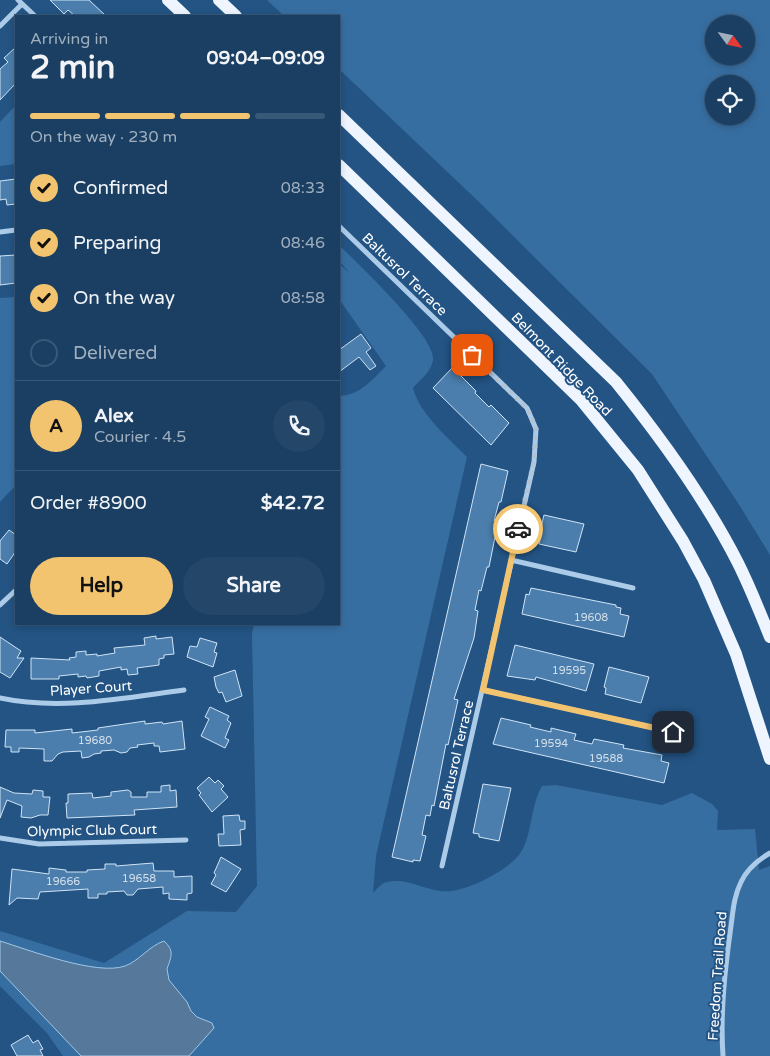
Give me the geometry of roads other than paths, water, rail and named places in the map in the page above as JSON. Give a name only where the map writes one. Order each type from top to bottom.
[{"type":"main road","points":[[168,0],[184,15]]},
{"type":"main road","points":[[219,0],[235,15]]},
{"type":"main road","name":"Belmont Ridge Road","points":[[340,116],[622,389],[701,497],[739,564],[770,637]]},
{"type":"main road","name":"Belmont Ridge Road","points":[[340,166],[581,400],[638,470],[683,540],[704,580],[736,654],[770,759]]},
{"type":"street","points":[[0,26],[20,2],[33,15]]},
{"type":"street","name":"Baltusrol Terrace","points":[[340,227],[527,408],[536,428],[534,462],[442,866]]},
{"type":"street","points":[[0,232],[15,230]]},
{"type":"street","points":[[511,560],[633,588]]},
{"type":"street","points":[[0,605],[15,591]]},
{"type":"street","name":"Player Court","points":[[0,698],[30,702],[88,702],[184,690]]},
{"type":"street","points":[[483,690],[673,732]]},
{"type":"street","name":"Olympic Club Court","points":[[0,838],[39,844],[186,840]]},
{"type":"street","name":"Freedom Trail Road","points":[[723,1056],[726,966],[735,894],[748,871],[760,858],[770,852]]}]
